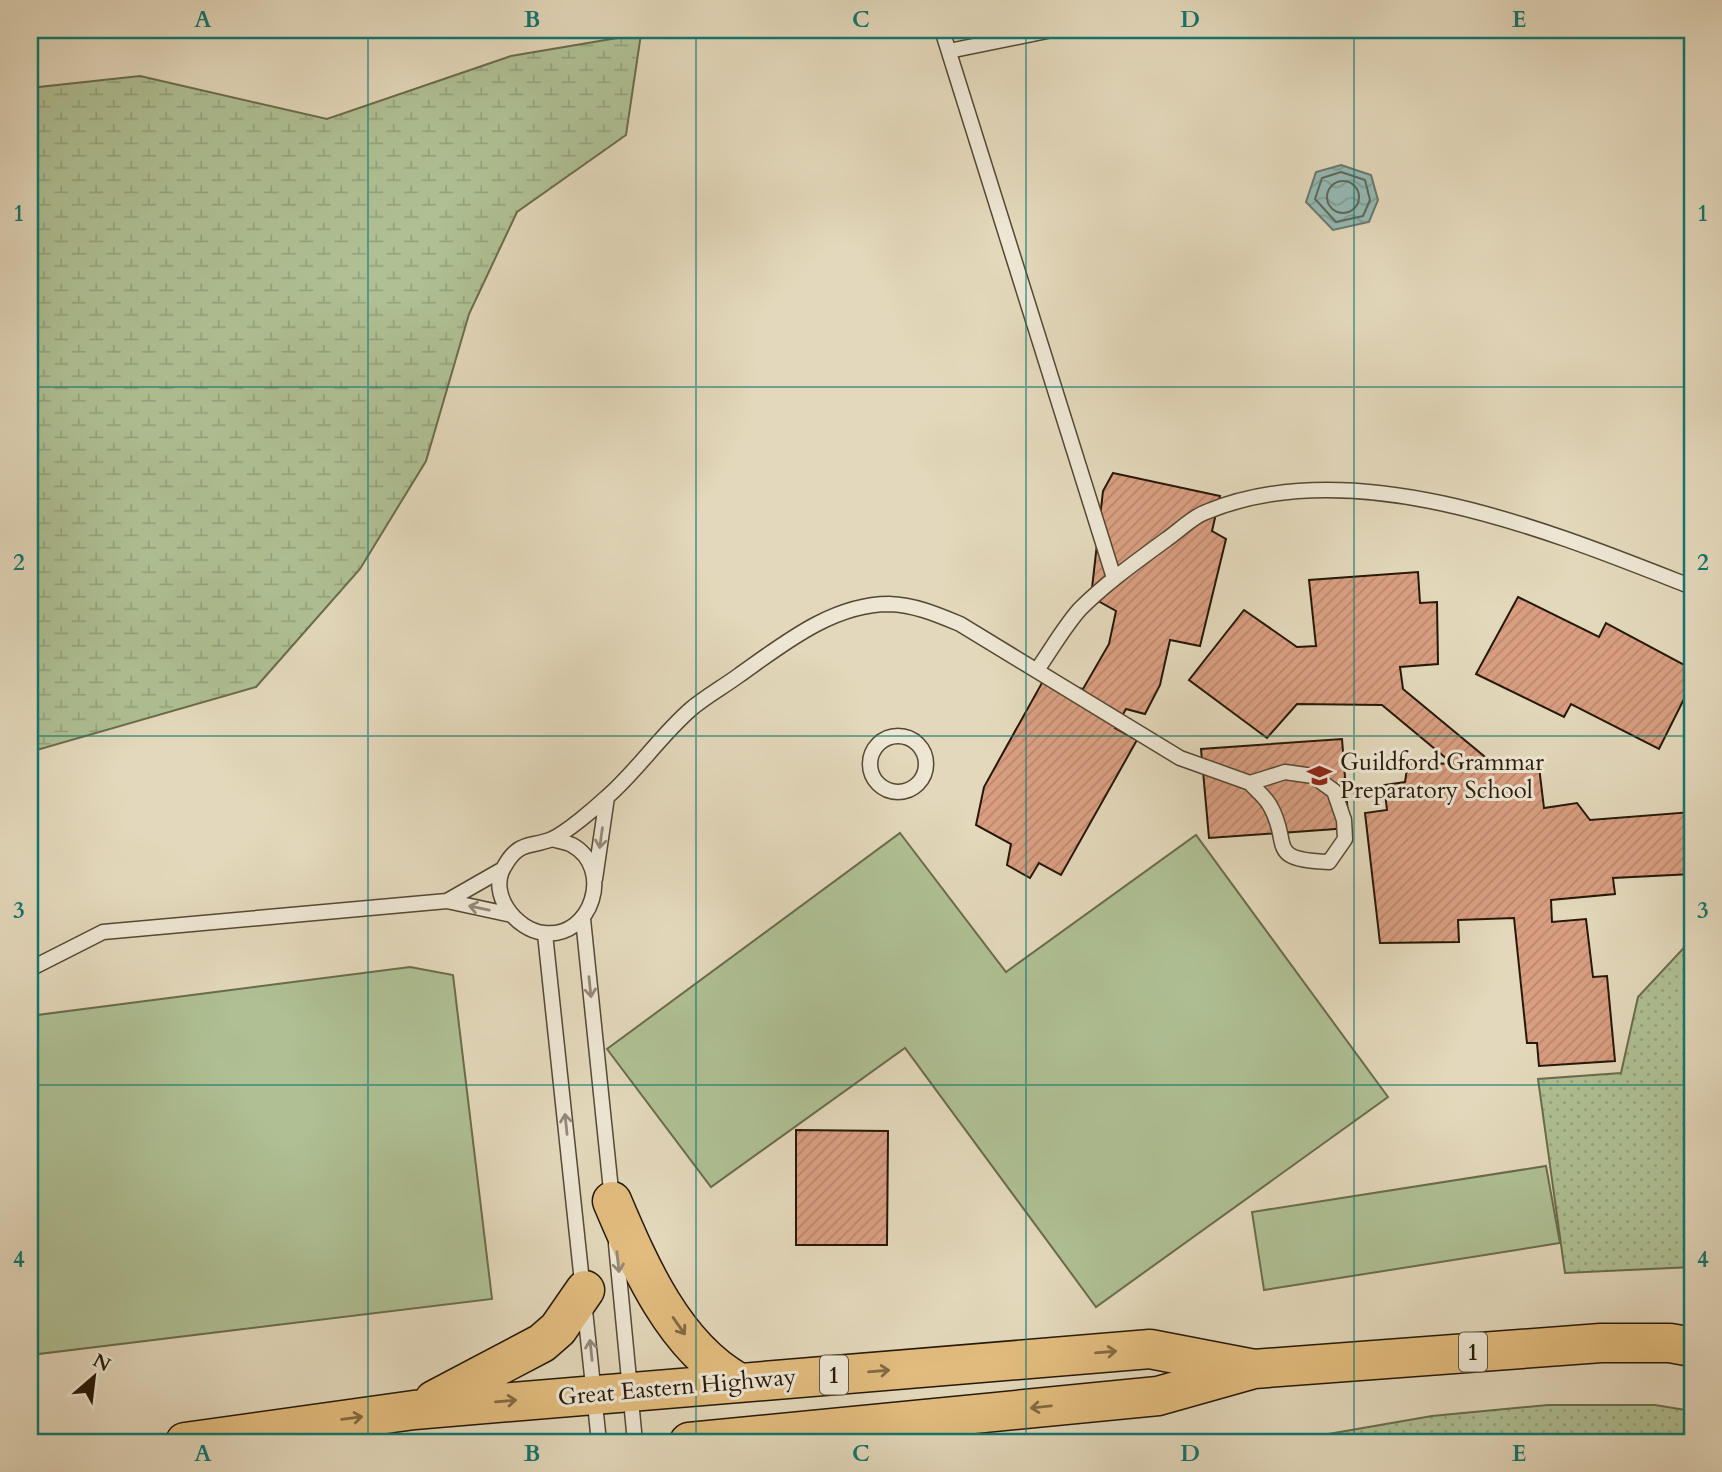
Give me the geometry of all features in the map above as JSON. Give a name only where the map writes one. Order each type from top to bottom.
[{"type":"highway","points":[[612,1201],[636,1259],[680,1328],[704,1360],[738,1382]]},
{"type":"highway","points":[[414,1410],[542,1343],[558,1329],[585,1290]]},
{"type":"highway","name":"Great Eastern Highway","points":[[689,1442],[1158,1396],[1254,1369],[1601,1343],[1670,1343],[1692,1347]]},
{"type":"highway","name":"Great Eastern Highway","points":[[184,1442],[414,1410],[1150,1349],[1254,1369]]},
{"type":"lane","points":[[942,30],[1114,578]]},
{"type":"lane","points":[[949,51],[1052,30]]},
{"type":"lane","points":[[1037,670],[1079,611],[1114,578],[1204,512],[1269,494],[1344,491],[1432,500],[1520,523],[1692,587]]},
{"type":"lane","points":[[552,839],[607,797],[691,709],[797,634],[844,612],[887,604],[920,608],[960,624],[1180,758],[1250,783],[1270,805],[1283,849],[1299,861],[1329,862],[1345,839],[1344,820],[1334,791],[1312,776],[1285,772],[1250,783]]},
{"type":"lane","points":[[891,736],[913,740],[925,758],[922,779],[904,792],[883,789],[870,771],[869,760],[873,749],[891,736]]},
{"type":"lane","points":[[503,869],[501,889],[506,908],[520,925],[545,934],[564,931],[583,919],[594,899],[607,797]]},
{"type":"lane","points":[[447,901],[503,869],[528,843],[552,839],[573,845],[588,860],[595,880]]},
{"type":"lane","points":[[30,968],[103,932],[447,901],[512,915]]},
{"type":"lane","points":[[583,919],[612,1201],[613,1393],[599,1442]]},
{"type":"lane","points":[[545,934],[585,1290],[613,1393],[635,1442]]},
{"type":"green space","points":[[641,34],[626,135],[517,212],[469,314],[426,461],[360,569],[256,687],[30,752],[30,88],[140,76],[327,119],[511,56]]},
{"type":"green space","points":[[900,833],[1006,972],[1196,835],[1388,1097],[1096,1307],[905,1048],[711,1187],[607,1049]]},
{"type":"green space","points":[[1692,939],[1692,1267],[1565,1273],[1538,1079],[1621,1073],[1638,997]]},
{"type":"green space","points":[[410,967],[453,975],[492,1299],[30,1355],[30,1016]]},
{"type":"green space","points":[[1546,1166],[1560,1243],[1264,1290],[1252,1212]]},
{"type":"green space","points":[[1548,1405],[1655,1405],[1692,1411],[1692,1442],[1282,1442],[1432,1416]]},
{"type":"water","points":[[1341,165],[1371,175],[1378,200],[1369,222],[1333,230],[1306,202],[1316,172]]},
{"type":"building","points":[[1113,473],[1220,496],[1212,531],[1226,539],[1200,646],[1170,640],[1160,685],[1145,714],[1126,709],[1115,728],[1137,740],[1061,875],[1039,863],[1030,878],[1007,865],[1011,844],[976,825],[984,787],[1043,681],[1083,689],[1109,644],[1116,611],[1091,597],[1103,491]]},
{"type":"building","points":[[1418,572],[1420,603],[1437,602],[1438,664],[1400,667],[1403,689],[1496,766],[1539,767],[1544,808],[1577,803],[1590,820],[1692,812],[1692,874],[1613,878],[1615,894],[1551,900],[1552,922],[1586,919],[1593,977],[1607,976],[1615,1061],[1539,1066],[1537,1043],[1527,1043],[1514,918],[1458,920],[1459,942],[1380,943],[1365,813],[1387,810],[1384,785],[1405,782],[1408,762],[1453,764],[1382,705],[1297,704],[1267,738],[1189,680],[1244,610],[1297,647],[1316,646],[1309,580]]},
{"type":"building","points":[[1518,597],[1599,637],[1606,623],[1692,669],[1692,683],[1659,749],[1571,704],[1564,717],[1476,674]]},
{"type":"building","points":[[1342,739],[1349,828],[1209,838],[1201,749]]},
{"type":"building","points":[[796,1130],[888,1131],[887,1245],[796,1245]]},
{"type":"place","name":"Guildford Grammar Preparatory School","points":[[1320,776]]}]
